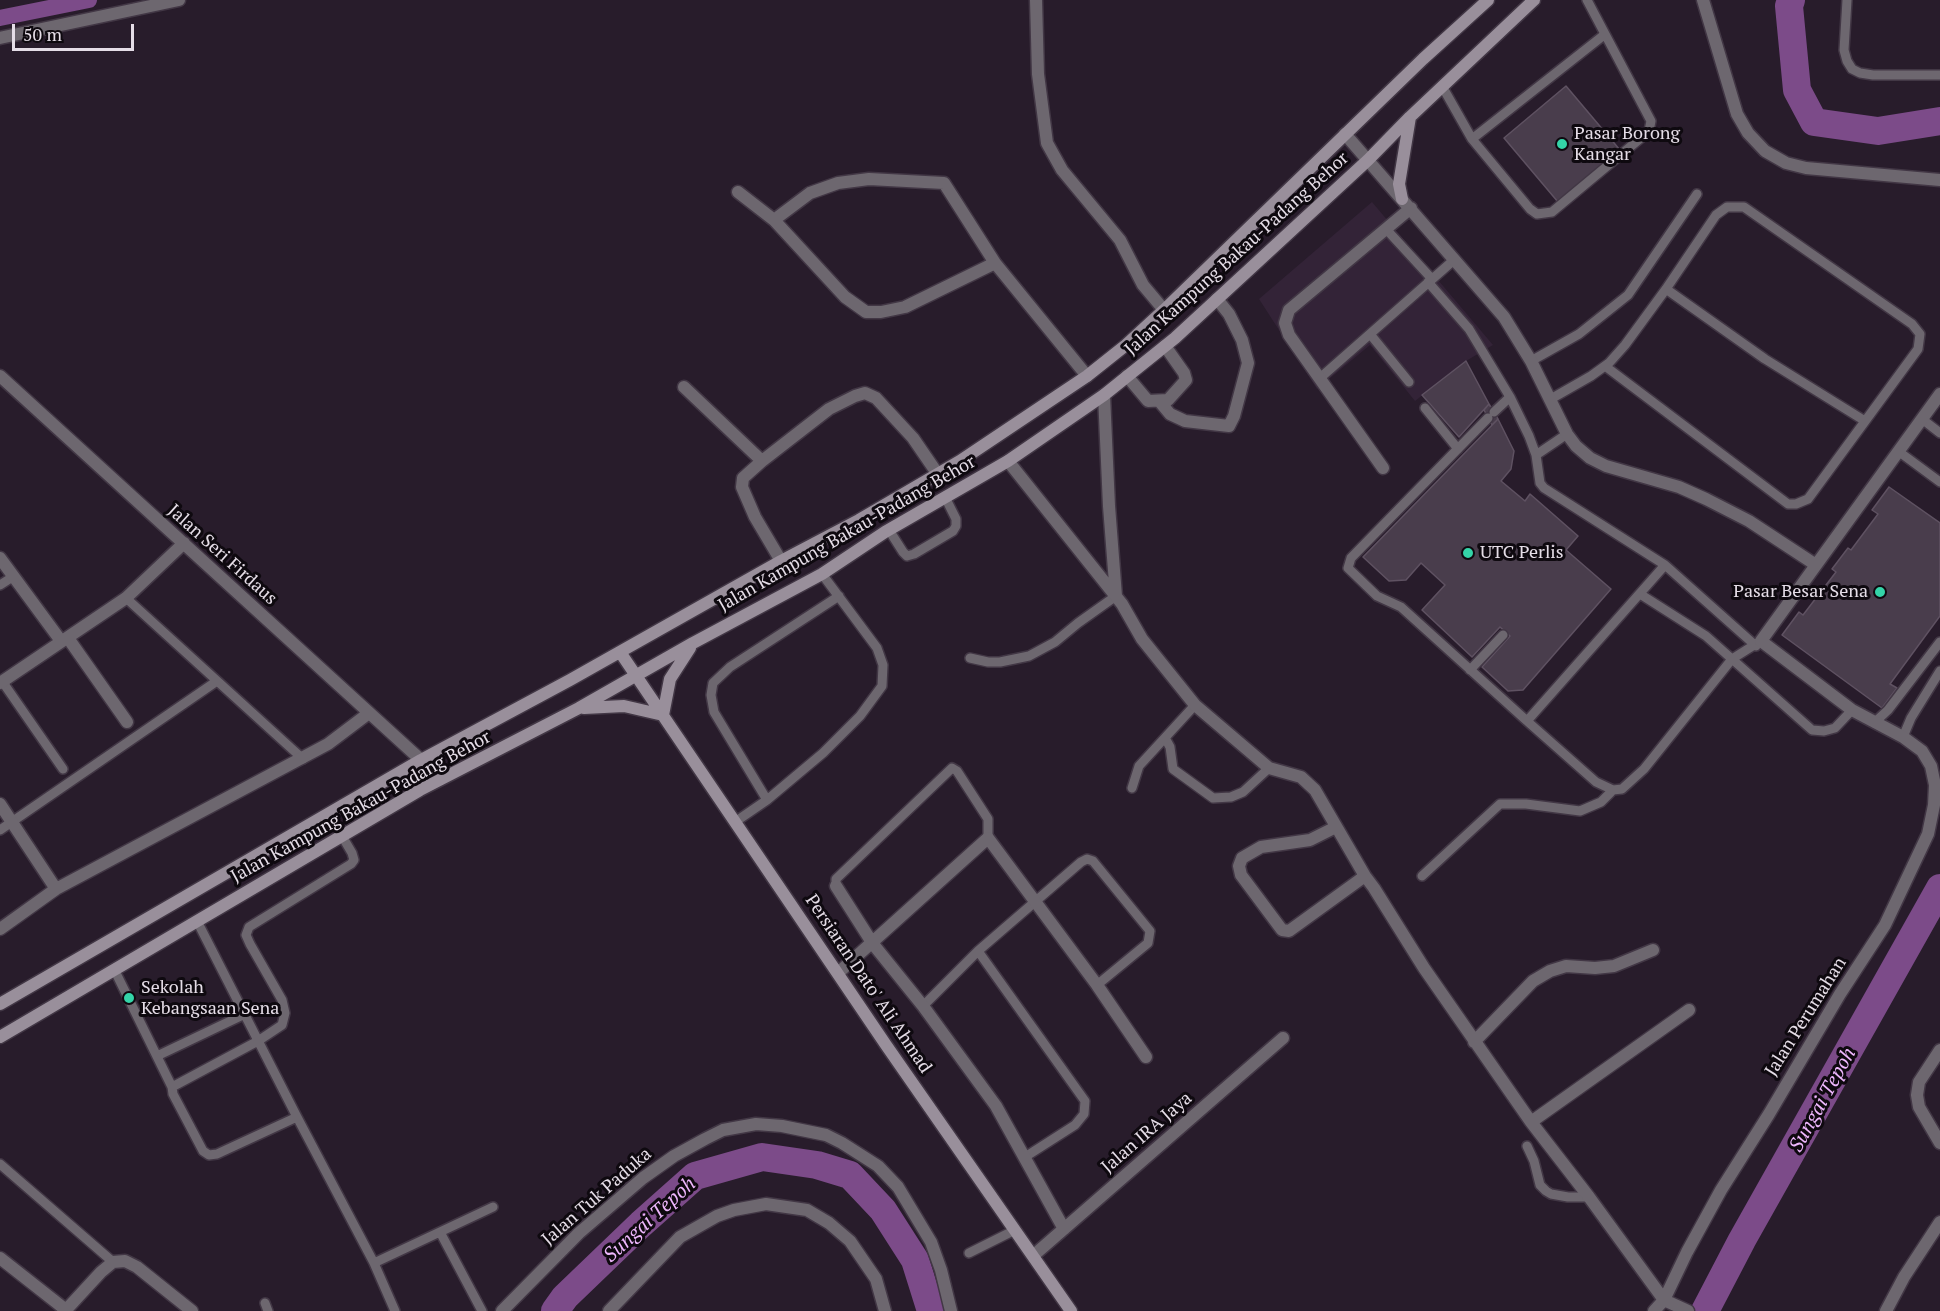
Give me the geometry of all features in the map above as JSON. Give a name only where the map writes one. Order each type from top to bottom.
[{"type":"street","points":[[0,39],[179,0]]},
{"type":"street","points":[[1036,0],[1038,74],[1047,142],[1062,170],[1120,240],[1143,285],[1164,310]]},
{"type":"street","name":"Jalan Kampung Bakau-Padang Behor","points":[[0,1004],[421,760],[859,520],[968,455],[1087,376],[1126,345],[1164,310],[1423,59],[1488,0]]},
{"type":"street","name":"Jalan Kampung Bakau-Padang Behor","points":[[0,1037],[420,790],[579,708],[693,643],[822,574],[889,530],[1008,461],[1104,395],[1165,346],[1368,160],[1442,86],[1534,0]]},
{"type":"street","points":[[1703,0],[1737,114],[1748,133],[1765,151],[1786,163],[1806,168],[1940,180]]},
{"type":"street","points":[[1406,203],[1399,184],[1410,117]]},
{"type":"street","points":[[1345,134],[1504,317],[1531,361],[1567,434],[1576,446],[1605,466],[1679,487],[1706,499],[1749,521],[1816,565]]},
{"type":"street","points":[[774,220],[810,193],[838,183],[869,179],[944,183],[995,263],[1087,376]]},
{"type":"street","points":[[738,192],[774,220],[845,297],[866,312],[881,312],[905,307],[995,263]]},
{"type":"street","points":[[1383,468],[1289,335],[1285,323],[1288,310],[1386,229],[1406,203]]},
{"type":"street","points":[[1160,402],[1170,414],[1185,421],[1228,426],[1234,416],[1248,363],[1242,340],[1229,314],[1216,299]]},
{"type":"street","points":[[1127,376],[1149,401],[1168,400],[1186,380],[1184,373],[1165,346]]},
{"type":"street","name":"Jalan Seri Firdaus","points":[[0,376],[421,760]]},
{"type":"street","points":[[684,387],[762,461]]},
{"type":"street","points":[[782,561],[755,517],[742,487],[743,478],[829,409],[865,393],[876,398],[906,430],[937,473]]},
{"type":"street","points":[[1758,643],[1940,394]]},
{"type":"street","points":[[1104,395],[1116,596]]},
{"type":"street","points":[[1008,461],[1116,596],[1142,639],[1196,705],[1269,768],[1301,777],[1314,790],[1365,876],[1474,1042],[1664,1300],[1683,1308]]},
{"type":"street","points":[[1,682],[126,598],[184,543]]},
{"type":"street","points":[[0,558],[126,722]]},
{"type":"street","points":[[579,708],[624,706],[663,715],[670,679],[693,643]]},
{"type":"street","name":"Jalan Perumahan","points":[[1654,1311],[1664,1300],[1721,1190],[1840,994],[1886,925],[1928,834],[1935,805],[1935,785],[1930,766],[1922,751],[1903,737],[1852,710],[1758,643]]},
{"type":"street","name":"Persiaran Dato' Ali Ahmad","points":[[620,652],[1071,1311]]},
{"type":"street","points":[[0,929],[56,890],[303,759],[328,744],[369,713]]},
{"type":"street","points":[[0,804],[56,890]]},
{"type":"street","points":[[1336,827],[1310,840],[1261,847],[1242,858],[1239,866],[1240,875],[1282,930],[1289,931],[1365,876]]},
{"type":"street","points":[[838,973],[873,944],[988,838],[1097,985],[1146,1057]]},
{"type":"street","points":[[836,886],[873,944],[923,1006],[996,1106],[1064,1229]]},
{"type":"street","points":[[1474,1042],[1533,981],[1550,970],[1566,966],[1595,968],[1614,966],[1634,960],[1653,950]]},
{"type":"street","points":[[1531,1122],[1689,1010]]},
{"type":"street","name":"Jalan IRA Jaya","points":[[1034,1255],[1283,1038]]},
{"type":"street","points":[[1940,1050],[1919,1082],[1917,1095],[1919,1107],[1940,1143]]},
{"type":"street","name":"Jalan Tuk Paduka","points":[[502,1311],[579,1233],[643,1178],[705,1138],[723,1130],[756,1124],[782,1126],[826,1136],[842,1143],[878,1166],[898,1187],[931,1242],[941,1270],[951,1311]]},
{"type":"street","points":[[609,1311],[680,1237],[717,1216],[742,1208],[766,1204],[807,1210],[829,1223],[850,1241],[876,1279],[885,1311]]},
{"type":"street","points":[[1886,1311],[1904,1277],[1940,1222]]},
{"type":"street","points":[[0,1258],[65,1310],[119,1262],[137,1267],[192,1311]]},
{"type":"lane","points":[[1442,86],[1472,140],[1530,209],[1537,214],[1552,212],[1649,131],[1651,121],[1587,0]]},
{"type":"lane","points":[[1847,0],[1845,50],[1847,61],[1852,69],[1872,75],[1940,75]]},
{"type":"lane","points":[[1472,140],[1604,35]]},
{"type":"lane","points":[[1531,361],[1580,334],[1628,295],[1697,194]]},
{"type":"lane","points":[[1550,400],[1605,366],[1624,345],[1666,289],[1716,215],[1727,207],[1744,207],[1912,324],[1920,334],[1918,349],[1808,499],[1802,503],[1788,504],[1605,366]]},
{"type":"lane","points":[[1386,229],[1469,329],[1510,397],[1529,436],[1536,455],[1540,483],[1544,488],[1665,566],[1758,643],[1732,659],[1644,769],[1622,789],[1613,790],[1596,782],[1401,607],[1377,596],[1350,571],[1348,564],[1351,558],[1510,397]]},
{"type":"lane","points":[[1320,378],[1455,259]]},
{"type":"lane","points":[[1666,289],[1765,359],[1865,421]]},
{"type":"lane","points":[[1370,334],[1408,382]]},
{"type":"lane","points":[[1425,408],[1458,449]]},
{"type":"lane","points":[[1922,419],[1938,427]]},
{"type":"lane","points":[[1536,455],[1567,434]]},
{"type":"lane","points":[[1898,451],[1940,482]]},
{"type":"lane","points":[[889,530],[907,556],[933,543],[953,531],[956,526],[956,519],[945,497]]},
{"type":"lane","points":[[1527,721],[1665,566]]},
{"type":"lane","points":[[735,822],[767,800],[823,753],[860,716],[882,686],[884,665],[877,648],[822,574]]},
{"type":"lane","points":[[0,585],[14,576]]},
{"type":"lane","points":[[1640,594],[1706,636],[1812,730],[1824,731],[1835,728],[1852,710]]},
{"type":"lane","points":[[767,800],[714,712],[711,695],[713,683],[730,667],[839,596]]},
{"type":"lane","points":[[970,658],[1000,662],[1029,656],[1055,642],[1116,596]]},
{"type":"lane","points":[[126,598],[303,759]]},
{"type":"lane","points":[[1470,670],[1503,635]]},
{"type":"lane","points":[[1874,723],[1888,710],[1940,642]]},
{"type":"lane","points":[[1903,737],[1926,691],[1940,671]]},
{"type":"lane","points":[[1911,680],[1926,691]]},
{"type":"lane","points":[[0,830],[217,681]]},
{"type":"lane","points":[[1,682],[63,769]]},
{"type":"lane","points":[[1132,788],[1139,766],[1196,705]]},
{"type":"lane","points":[[1165,738],[1170,747],[1173,769],[1213,798],[1220,799],[1243,792],[1269,768]]},
{"type":"lane","points":[[836,886],[836,879],[952,768],[957,771],[988,819],[988,838]]},
{"type":"lane","points":[[1422,876],[1500,804],[1526,804],[1580,811],[1601,802],[1613,790]]},
{"type":"lane","points":[[172,1087],[258,1041],[282,1025],[285,1013],[282,1000],[246,934],[249,927],[351,864],[354,860],[352,853],[342,836]]},
{"type":"lane","points":[[923,1006],[978,951],[1087,859],[1093,861],[1150,931],[1148,943],[1097,985]]},
{"type":"lane","points":[[197,921],[374,1263],[395,1311]]},
{"type":"lane","points":[[978,951],[1085,1101],[1084,1114],[1075,1125],[1025,1156]]},
{"type":"lane","points":[[114,969],[172,1087],[173,1094],[203,1151],[209,1155],[217,1154],[297,1117]]},
{"type":"lane","points":[[157,1056],[245,1014]]},
{"type":"lane","points":[[1527,1146],[1534,1161],[1540,1185],[1546,1191],[1560,1196],[1588,1197]]},
{"type":"lane","points":[[0,1164],[119,1262]]},
{"type":"lane","points":[[374,1263],[493,1207]]},
{"type":"lane","points":[[969,1253],[1015,1230]]},
{"type":"lane","points":[[440,1232],[482,1311]]},
{"type":"shaded area","points":[[1372,202],[1493,345],[1466,361],[1415,401],[1370,345],[1317,389],[1259,299]]},
{"type":"building","name":"Pasar Borong Kangar","points":[[1566,86],[1620,150],[1558,202],[1504,138]]},
{"type":"building","points":[[1466,361],[1489,404],[1459,437],[1422,395]]},
{"type":"building","points":[[1489,404],[1498,419],[1492,425],[1484,410]]},
{"type":"building","name":"UTC Perlis","points":[[1498,419],[1514,451],[1511,469],[1501,481],[1525,501],[1530,494],[1578,536],[1566,550],[1611,589],[1523,690],[1508,691],[1482,667],[1510,636],[1500,627],[1472,657],[1422,610],[1445,585],[1421,563],[1406,580],[1389,581],[1363,557]]},
{"type":"building","name":"Pasar Besar Sena","points":[[1889,487],[1940,523],[1940,616],[1890,684],[1897,688],[1882,708],[1782,635],[1799,612],[1803,615],[1836,572],[1832,569],[1848,548],[1851,550],[1878,514],[1872,510]]},
{"type":"waterway","points":[[0,18],[89,0]]},
{"type":"waterway","points":[[1791,0],[1789,6],[1797,90],[1814,122],[1878,131],[1940,121]]},
{"type":"waterway","name":"Sungai Tepoh","points":[[1705,1311],[1742,1240],[1940,888]]},
{"type":"waterway","name":"Sungai Tepoh","points":[[555,1311],[565,1297],[695,1176],[762,1157],[817,1165],[850,1175],[883,1210],[915,1260],[931,1311]]},
{"type":"place","name":"Pasar Borong Kangar","points":[[1562,144]]},
{"type":"place","name":"UTC Perlis","points":[[1468,553]]},
{"type":"place","name":"Pasar Besar Sena","points":[[1880,592]]},
{"type":"place","name":"Sekolah Kebangsaan Sena","points":[[129,998]]}]
